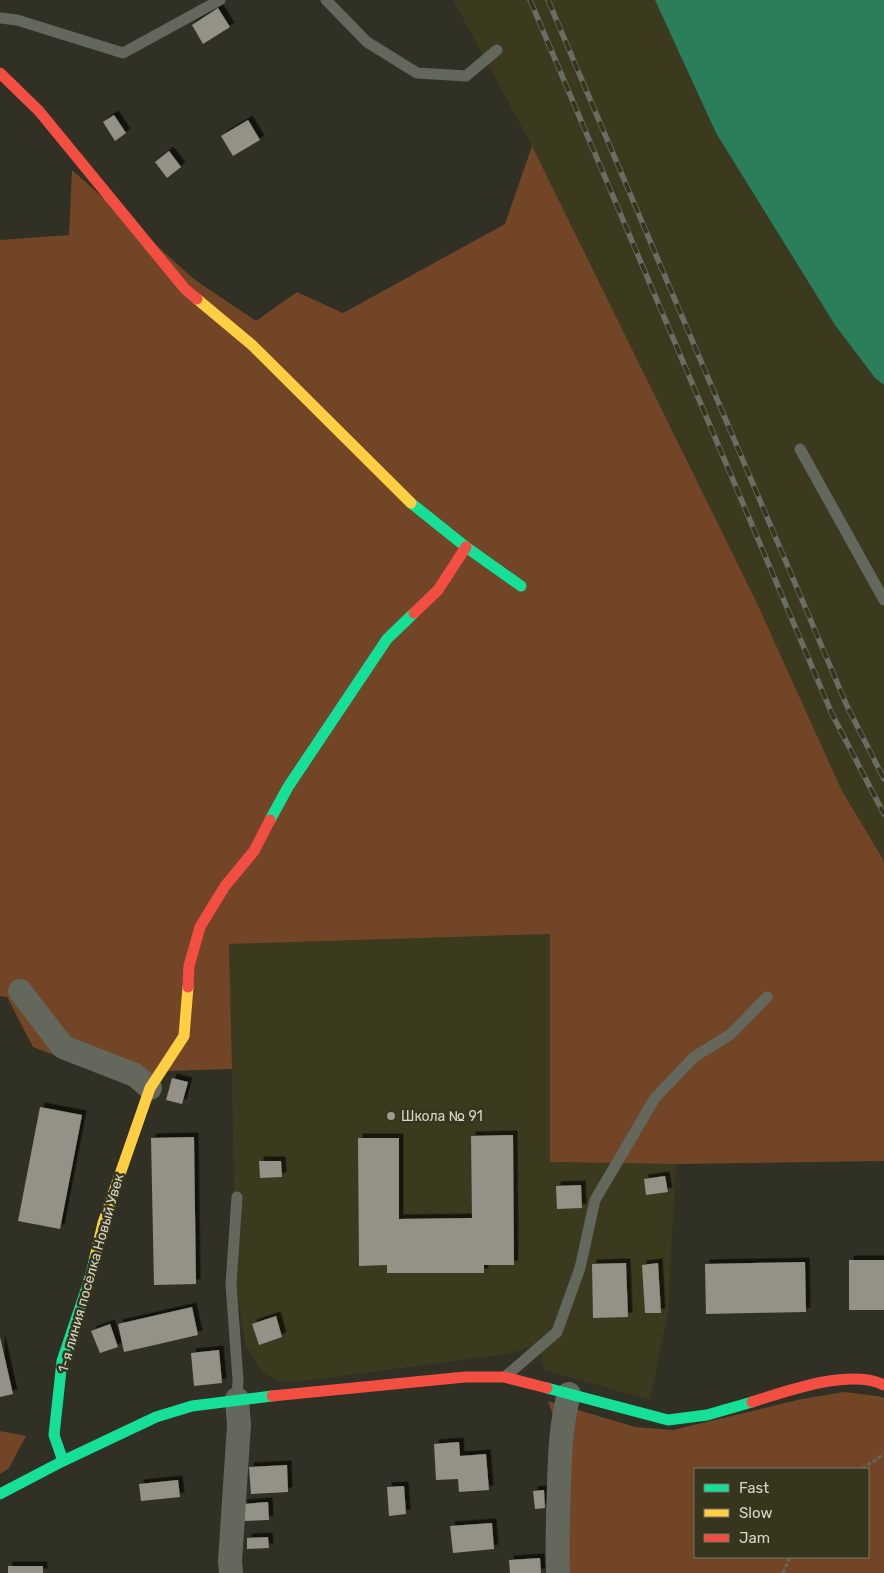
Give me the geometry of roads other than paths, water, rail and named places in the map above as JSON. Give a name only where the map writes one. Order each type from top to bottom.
[{"type":"street","points":[[0,73],[39,111],[185,289],[252,345],[406,498],[466,547],[521,586]]},
{"type":"street","name":"1-я линия посёлка Новый Увек","points":[[63,1461],[54,1435],[62,1361],[90,1278],[103,1223],[150,1088],[184,1036],[190,966],[200,927],[225,886],[254,851],[288,787],[387,639],[438,590],[466,547]]},
{"type":"street","points":[[20,990],[63,1047],[135,1075],[150,1088]]},
{"type":"street","points":[[0,1494],[63,1461],[156,1417],[192,1406],[237,1399],[465,1377],[504,1377],[668,1420],[707,1415],[801,1387],[838,1380],[874,1380],[884,1385]]},
{"type":"street","points":[[558,1573],[557,1540],[560,1456],[563,1416],[569,1394]]},
{"type":"street","points":[[231,1573],[230,1561],[239,1425],[237,1399]]},
{"type":"lane","points":[[0,18],[17,20],[123,54],[220,0]]},
{"type":"lane","points":[[326,0],[366,42],[416,73],[466,76],[497,50]]},
{"type":"lane","points":[[800,449],[884,600]]},
{"type":"lane","points":[[504,1377],[557,1332],[580,1268],[595,1200],[655,1098],[694,1058],[732,1034],[767,997]]},
{"type":"lane","points":[[237,1197],[231,1284],[238,1380],[237,1399]]},
{"type":"railway","points":[[530,0],[832,714],[884,814]]},
{"type":"railway","points":[[548,0],[847,706],[884,779]]},
{"type":"place","name":"Школа № 91","points":[[391,1116]]}]
